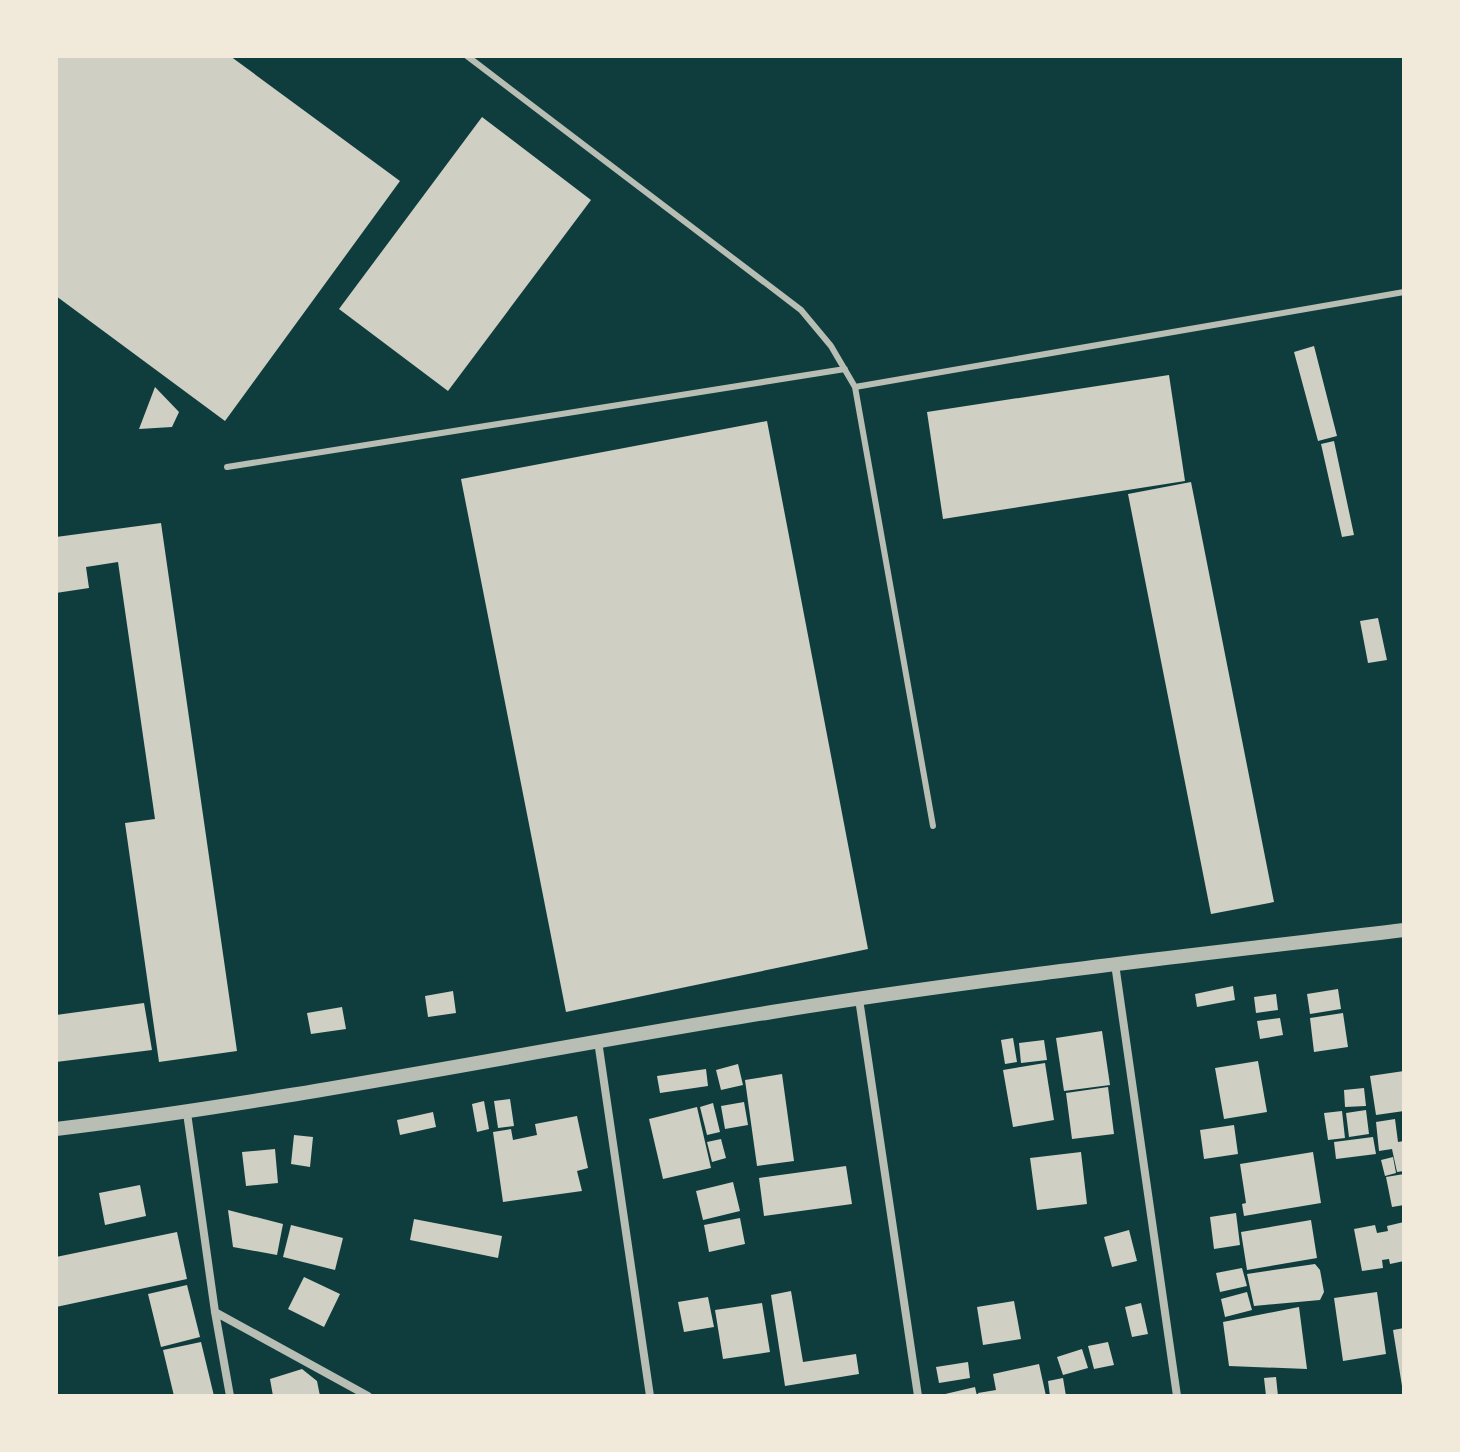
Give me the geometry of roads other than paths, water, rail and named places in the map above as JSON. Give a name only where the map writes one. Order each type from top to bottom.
[{"type":"street","points":[[56,1129],[187,1113],[598,1040],[859,999],[1115,964],[1404,930]]},
{"type":"street","points":[[1115,964],[1177,1396]]},
{"type":"street","points":[[859,999],[918,1396]]},
{"type":"street","points":[[598,1040],[650,1396]]},
{"type":"street","points":[[187,1113],[230,1396]]},
{"type":"street","points":[[215,1312],[368,1396]]},
{"type":"lane","points":[[467,56],[801,310],[831,346],[845,369],[855,387],[933,826]]},
{"type":"lane","points":[[855,387],[1404,292]]},
{"type":"lane","points":[[227,467],[845,369]]}]
